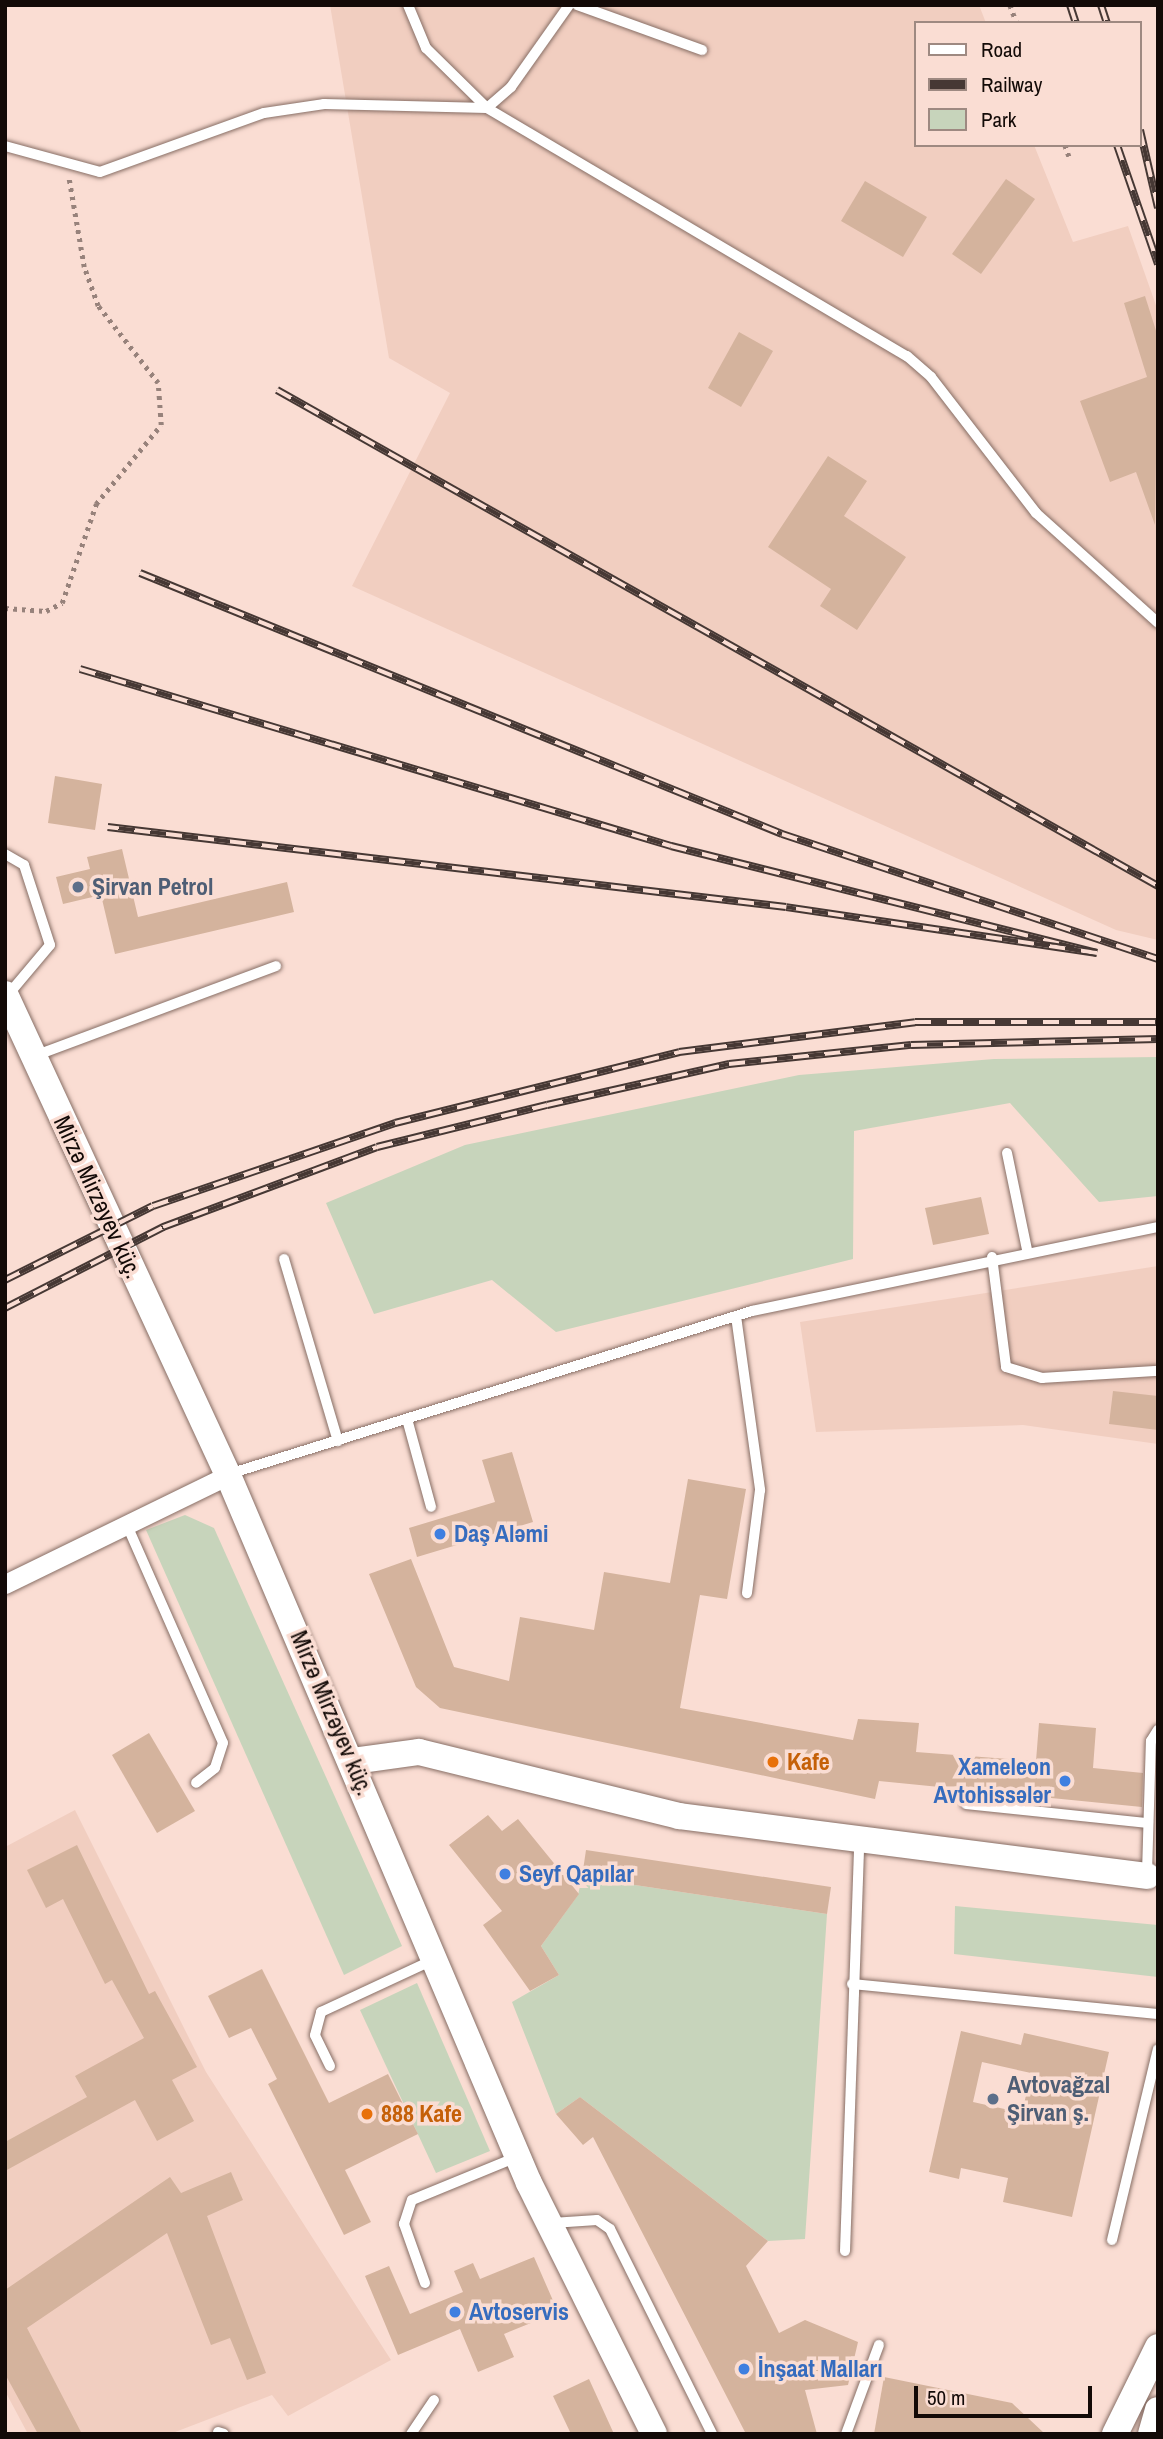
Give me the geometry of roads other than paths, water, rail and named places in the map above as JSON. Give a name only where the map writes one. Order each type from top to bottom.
[{"type":"main road","name":"Mirzə Mirzəyev küç.","points":[[6,996],[228,1475],[353,1761],[518,2157],[654,2434]]},
{"type":"main road","points":[[353,1761],[419,1752],[612,1803],[859,1840],[1154,1877]]},
{"type":"main road","points":[[1115,2434],[1158,2347]]},
{"type":"main road","points":[[1152,2434],[1158,2410]]},
{"type":"street","points":[[5,1584],[126,1522],[228,1475]]},
{"type":"lane","points":[[408,5],[426,48],[487,108],[907,356],[931,377],[1037,513],[1158,623]]},
{"type":"lane","points":[[5,146],[68,168],[100,172],[264,113],[324,104],[487,108],[511,88],[569,5]]},
{"type":"lane","points":[[577,5],[702,50]]},
{"type":"lane","points":[[5,854],[24,865],[50,946],[6,996]]},
{"type":"lane","points":[[33,1057],[275,966]]},
{"type":"lane","points":[[1007,1153],[1027,1250]]},
{"type":"lane","points":[[228,1475],[736,1316],[992,1257],[1158,1227]]},
{"type":"lane","points":[[992,1257],[1006,1367],[1042,1378],[1158,1371]]},
{"type":"lane","points":[[284,1259],[338,1441]]},
{"type":"lane","points":[[736,1316],[760,1490],[747,1592]]},
{"type":"lane","points":[[407,1419],[431,1507]]},
{"type":"lane","points":[[126,1522],[223,1743],[215,1768],[196,1783]]},
{"type":"lane","points":[[1154,1877],[1148,1823],[1151,1741],[1158,1730]]},
{"type":"lane","points":[[966,1804],[1148,1823]]},
{"type":"lane","points":[[845,2251],[859,1840]]},
{"type":"lane","points":[[330,2066],[315,2035],[321,2012],[435,1959]]},
{"type":"lane","points":[[852,1984],[1158,2014]]},
{"type":"lane","points":[[1112,2240],[1158,2049]]},
{"type":"lane","points":[[425,2283],[404,2224],[412,2200],[518,2157]]},
{"type":"lane","points":[[549,2223],[597,2220],[610,2229],[712,2434]]},
{"type":"lane","points":[[846,2434],[879,2345]]},
{"type":"lane","points":[[411,2434],[434,2400]]},
{"type":"railway","points":[[1070,5],[1075,21]]},
{"type":"railway","points":[[1101,5],[1106,21]]},
{"type":"railway","points":[[1142,139],[1158,208]]},
{"type":"railway","points":[[1118,147],[1158,264]]},
{"type":"railway","points":[[277,390],[1158,886]]},
{"type":"railway","points":[[140,573],[782,834],[1158,959]]},
{"type":"railway","points":[[80,669],[671,846],[1097,953],[786,907],[108,827]]},
{"type":"railway","points":[[5,1280],[153,1206],[395,1123],[679,1052],[915,1022],[1158,1022]]},
{"type":"railway","points":[[5,1308],[163,1227],[377,1147],[547,1105],[729,1064],[911,1045],[1158,1039]]},
{"type":"place","name":"Şirvan Petrol","points":[[78,887]]},
{"type":"place","name":"Daş Aləmi","points":[[440,1534]]},
{"type":"place","name":"Kafe","points":[[773,1762]]},
{"type":"place","name":"Xameleon Avtohissələr","points":[[1065,1781]]},
{"type":"place","name":"Seyf Qapılar","points":[[505,1874]]},
{"type":"place","name":"Avtovağzal Şirvan ş.","points":[[993,2099]]},
{"type":"place","name":"888 Kafe","points":[[367,2114]]},
{"type":"place","name":"Avtoservis","points":[[455,2312]]},
{"type":"place","name":"İnşaat Malları","points":[[744,2369]]}]
